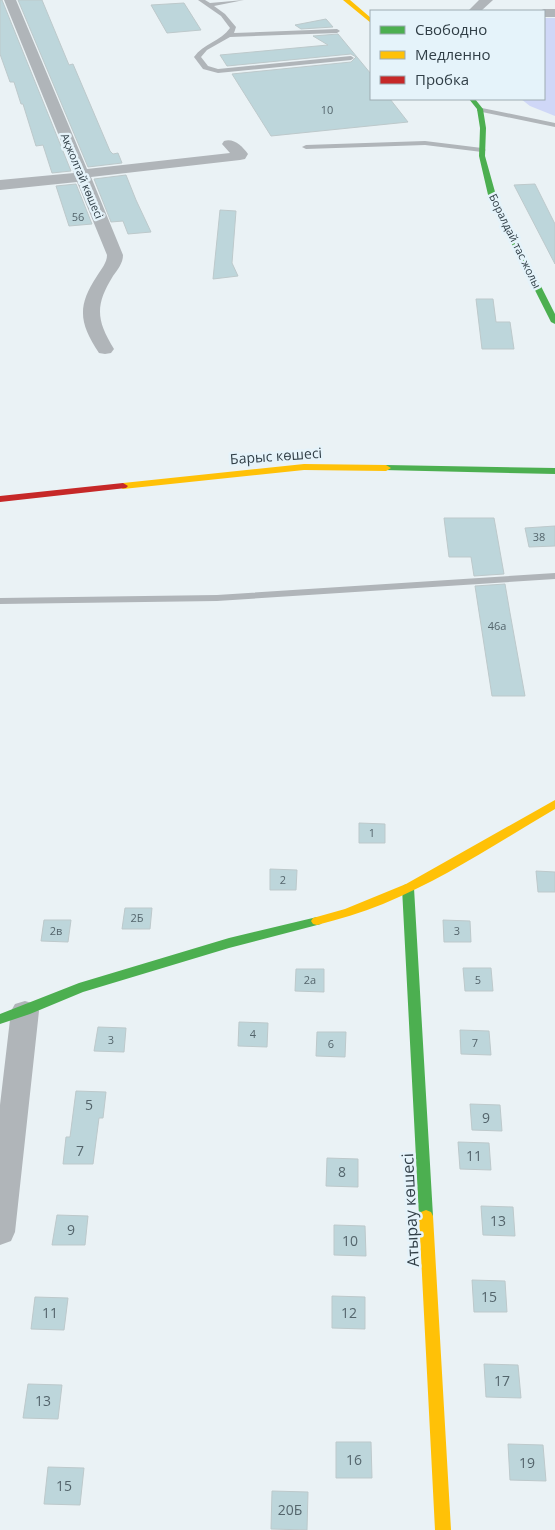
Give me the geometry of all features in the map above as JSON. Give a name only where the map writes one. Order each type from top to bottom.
[{"type":"street","name":"Ақжолтай көшесі","points":[[10,0],[115,255],[115,261],[96,288],[90,302],[89,311],[96,337],[105,349]]},
{"type":"street","points":[[346,0],[368,16]]},
{"type":"street","points":[[475,10],[487,0]]},
{"type":"street","points":[[473,100],[480,109]]},
{"type":"street","name":"Боралдай тас жолы","points":[[480,109],[483,128],[482,150],[486,177],[493,199],[555,322]]},
{"type":"street","points":[[0,185],[240,156],[241,154],[229,144]]},
{"type":"street","name":"Барыс көшесі","points":[[0,499],[304,467],[555,472]]},
{"type":"street","points":[[0,1232],[13,1015],[98,982],[229,943],[348,914],[408,888],[555,804]]},
{"type":"street","name":"Атырау көшесі","points":[[408,888],[443,1530]]},
{"type":"lane","points":[[200,0],[223,15],[234,28],[230,35]]},
{"type":"lane","points":[[209,5],[241,0]]},
{"type":"lane","points":[[337,31],[230,35],[200,52],[197,58],[202,67],[218,71],[351,58]]},
{"type":"lane","points":[[480,109],[555,125]]},
{"type":"lane","points":[[306,147],[424,142],[482,150]]},
{"type":"lane","points":[[0,601],[217,598],[555,576]]},
{"type":"water","points":[[545,18],[555,18],[555,116],[530,106],[522,100],[545,100]]},
{"type":"building","points":[[0,0],[2,0],[71,171],[52,173],[43,145],[36,146],[23,104],[21,104],[14,82],[10,82],[0,54]]},
{"type":"building","points":[[18,0],[42,0],[69,65],[73,64],[110,151],[113,154],[118,153],[122,163],[88,167]]},
{"type":"building","points":[[184,3],[201,30],[167,33],[151,5]]},
{"type":"building","points":[[326,19],[333,27],[301,29],[295,25]]},
{"type":"building","points":[[338,34],[370,73],[370,100],[391,100],[408,122],[271,136],[232,74],[351,62],[356,57],[351,54],[227,66],[220,55],[328,45],[313,36]]},
{"type":"building","points":[[126,175],[151,232],[128,234],[123,221],[111,222],[94,179]]},
{"type":"building","points":[[76,184],[92,224],[69,226],[56,186]]},
{"type":"building","points":[[535,184],[555,224],[555,264],[514,185]]},
{"type":"building","points":[[220,210],[236,211],[232,263],[238,276],[213,279]]},
{"type":"building","points":[[476,299],[493,299],[496,322],[510,322],[514,349],[482,349]]},
{"type":"building","points":[[444,518],[494,518],[504,574],[474,576],[471,557],[449,557]]},
{"type":"building","points":[[555,526],[555,546],[529,547],[525,528]]},
{"type":"building","points":[[505,584],[525,696],[492,696],[475,586]]},
{"type":"building","points":[[359,823],[385,824],[385,843],[359,843]]},
{"type":"building","points":[[270,869],[297,870],[296,890],[270,890]]},
{"type":"building","points":[[536,871],[555,872],[555,892],[538,892]]},
{"type":"building","points":[[125,908],[152,908],[150,929],[122,929]]},
{"type":"building","points":[[44,920],[71,920],[68,942],[41,941]]},
{"type":"building","points":[[443,920],[470,921],[471,942],[444,942]]},
{"type":"building","points":[[463,968],[491,968],[493,991],[465,991]]},
{"type":"building","points":[[296,969],[324,969],[324,992],[295,991]]},
{"type":"building","points":[[239,1022],[268,1023],[267,1047],[238,1046]]},
{"type":"building","points":[[98,1027],[126,1028],[124,1052],[94,1051]]},
{"type":"building","points":[[460,1030],[489,1031],[491,1055],[461,1054]]},
{"type":"building","points":[[317,1032],[346,1032],[345,1057],[316,1056]]},
{"type":"building","points":[[76,1091],[106,1092],[103,1118],[99,1118],[93,1164],[63,1164],[66,1137],[70,1137]]},
{"type":"building","points":[[470,1104],[500,1105],[502,1131],[472,1130]]},
{"type":"building","points":[[458,1142],[489,1143],[491,1170],[460,1169]]},
{"type":"building","points":[[327,1158],[358,1159],[358,1187],[326,1186]]},
{"type":"building","points":[[481,1206],[513,1207],[515,1236],[483,1235]]},
{"type":"building","points":[[57,1215],[88,1216],[85,1245],[52,1245]]},
{"type":"building","points":[[334,1225],[365,1226],[366,1256],[334,1255]]},
{"type":"building","points":[[472,1280],[505,1281],[507,1312],[474,1312]]},
{"type":"building","points":[[332,1296],[365,1297],[365,1329],[332,1328]]},
{"type":"building","points":[[35,1297],[68,1298],[64,1330],[31,1329]]},
{"type":"building","points":[[484,1364],[518,1365],[521,1398],[486,1397]]},
{"type":"building","points":[[28,1384],[62,1385],[58,1419],[23,1418]]},
{"type":"building","points":[[336,1442],[371,1442],[372,1478],[336,1478]]},
{"type":"building","points":[[508,1444],[543,1445],[546,1481],[510,1480]]},
{"type":"building","points":[[48,1467],[84,1468],[80,1505],[44,1504]]},
{"type":"building","points":[[272,1491],[308,1492],[307,1530],[271,1529]]},
{"type":"traffic: fast","points":[[473,100],[480,109],[483,128],[482,156],[493,199],[555,322]]},
{"type":"traffic: fast","points":[[386,468],[555,471]]},
{"type":"traffic: fast","points":[[408,888],[426,1216]]},
{"type":"traffic: fast","points":[[0,1019],[25,1011],[79,988],[229,943],[317,921]]},
{"type":"traffic: slow","points":[[346,0],[370,20]]},
{"type":"traffic: slow","points":[[123,486],[304,467],[386,468]]},
{"type":"traffic: slow","points":[[317,921],[349,912],[410,887],[469,855],[555,804]]},
{"type":"traffic: slow","points":[[426,1216],[443,1530]]},
{"type":"traffic: jam","points":[[0,499],[123,486]]}]
